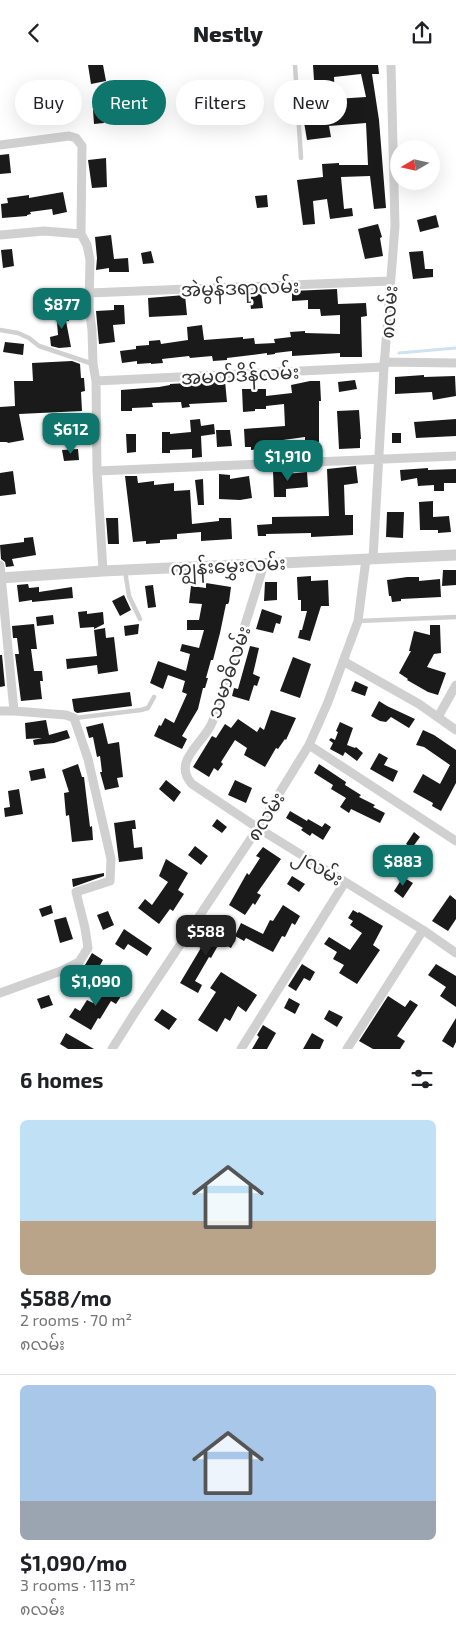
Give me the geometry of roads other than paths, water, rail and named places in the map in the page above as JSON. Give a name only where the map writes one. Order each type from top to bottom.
[{"type":"street","name":"၈လမ်း","points":[[112,1049],[258,828],[309,745],[328,702],[358,621],[370,559],[379,460],[395,226],[391,65]]},
{"type":"street","points":[[0,145],[69,136],[76,138],[82,146],[81,234],[87,245],[90,261],[89,308],[96,381],[97,471],[103,571]]},
{"type":"street","points":[[0,235],[44,231],[81,234]]},
{"type":"street","name":"အဲမွန်ဒရာလမ်း","points":[[89,293],[390,281]]},
{"type":"street","name":"အမတ်ဒိန်လမ်း","points":[[96,381],[384,365],[456,363]]},
{"type":"street","points":[[97,471],[456,456]]},
{"type":"street","name":"ကျွန်းမွှေးလမ်း","points":[[1,578],[103,571],[456,555]]},
{"type":"street","name":"သမာဓိလမ်း","points":[[258,828],[192,784],[186,777],[184,766],[190,754],[209,728],[220,705],[264,564]]},
{"type":"street","points":[[0,565],[14,711]]},
{"type":"street","points":[[343,661],[419,704],[456,730]]},
{"type":"street","points":[[438,717],[456,685]]},
{"type":"street","points":[[0,711],[66,715],[74,718],[88,759],[110,859],[110,881],[76,892],[88,948],[79,962],[61,971],[0,993]]},
{"type":"street","points":[[309,745],[456,841]]},
{"type":"street","name":"၂လမ်း","points":[[258,828],[423,930],[456,953]]},
{"type":"street","points":[[241,1049],[344,882]]},
{"type":"street","points":[[347,1049],[423,930]]},
{"type":"lane","points":[[295,65],[301,158]]},
{"type":"lane","points":[[0,330],[29,337],[39,346],[93,364]]},
{"type":"lane","points":[[125,570],[129,596],[140,619]]},
{"type":"lane","points":[[358,621],[456,617]]},
{"type":"lane","points":[[74,718],[141,710],[148,707],[154,697]]},
{"type":"waterway","points":[[399,353],[456,348]]}]
